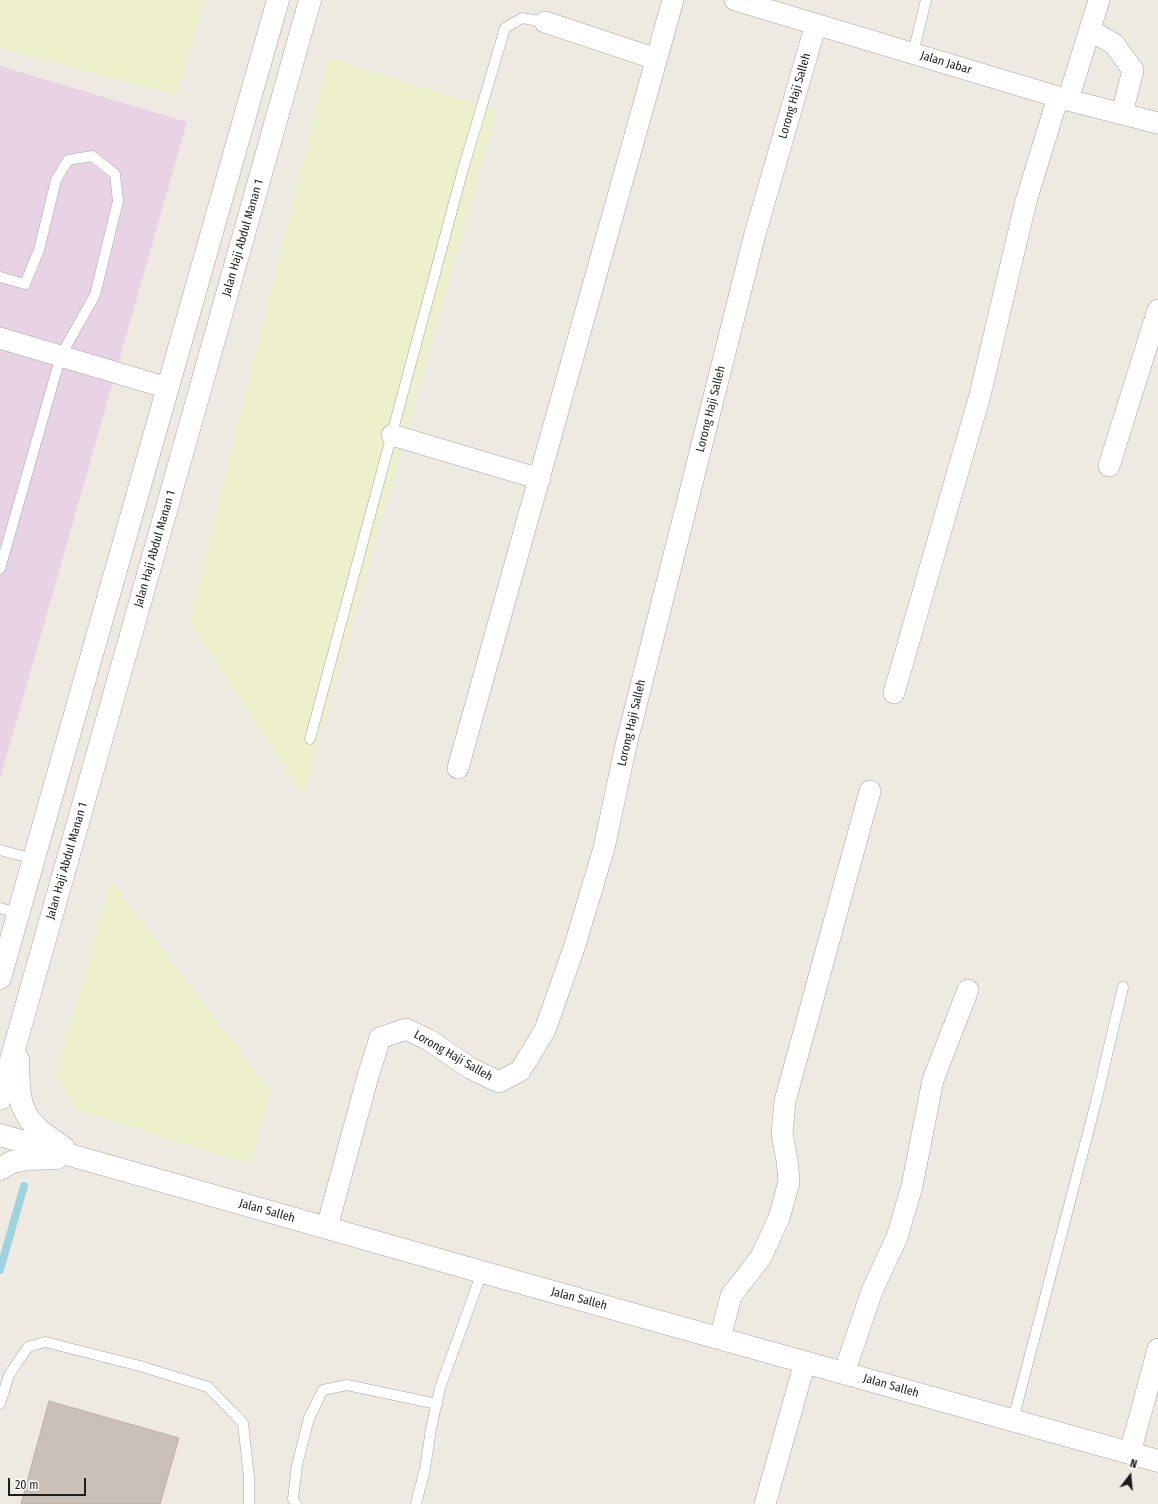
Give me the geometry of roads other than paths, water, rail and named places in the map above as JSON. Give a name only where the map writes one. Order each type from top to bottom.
[{"type":"street","points":[[0,978],[9,911],[34,859],[278,0]]},
{"type":"street","name":"Jalan Haji Abdul Manan 1","points":[[0,1099],[310,0]]},
{"type":"street","points":[[458,768],[673,0]]},
{"type":"street","points":[[894,693],[980,394],[1026,201],[1063,98],[1090,30],[1099,0]]},
{"type":"street","name":"Jalan Jabar","points":[[745,1],[816,24],[1063,98],[1158,123]]},
{"type":"street","points":[[545,22],[656,59]]},
{"type":"street","name":"Lorong Haji Salleh","points":[[327,1227],[368,1076],[380,1038],[406,1029],[429,1040],[470,1068],[500,1082],[520,1071],[545,1030],[575,945],[604,848],[626,745],[753,242],[816,24]]},
{"type":"street","points":[[1090,30],[1114,44],[1133,70],[1122,113]]},
{"type":"street","points":[[1108,466],[1158,310]]},
{"type":"street","points":[[0,338],[168,388]]},
{"type":"street","points":[[392,435],[540,479]]},
{"type":"street","points":[[720,1338],[732,1296],[761,1257],[779,1218],[789,1182],[782,1134],[784,1101],[870,791]]},
{"type":"street","points":[[844,1372],[872,1291],[898,1237],[912,1186],[933,1080],[968,990]]},
{"type":"street","points":[[17,1036],[19,1090],[22,1105],[29,1119],[40,1131],[76,1157]]},
{"type":"street","name":"Jalan Salleh","points":[[0,1135],[482,1272],[1013,1420],[1132,1444],[1158,1461]]},
{"type":"street","points":[[0,1169],[12,1162],[28,1159],[76,1157]]},
{"type":"street","points":[[1132,1444],[1158,1349]]},
{"type":"street","points":[[765,1504],[805,1362]]},
{"type":"lane","points":[[913,53],[926,0]]},
{"type":"lane","points":[[310,739],[462,173],[505,28],[522,18],[545,22]]},
{"type":"lane","points":[[0,277],[25,284],[39,250],[56,180],[68,160],[92,156],[115,174],[118,201],[95,295],[61,355],[0,568]]},
{"type":"lane","points":[[0,850],[34,859]]},
{"type":"lane","points":[[1013,1420],[1096,1102],[1122,987]]},
{"type":"lane","points":[[416,1504],[440,1388],[482,1272]]},
{"type":"lane","points":[[0,1404],[9,1375],[28,1347],[45,1342],[140,1366],[208,1388],[242,1423],[249,1477],[249,1504]]},
{"type":"lane","points":[[296,1504],[293,1499],[297,1465],[309,1418],[323,1390],[347,1385],[437,1404]]},
{"type":"waterway","points":[[0,1270],[24,1186]]}]
